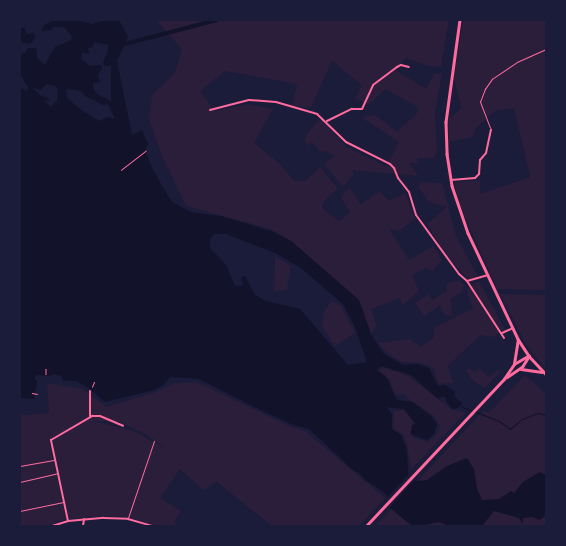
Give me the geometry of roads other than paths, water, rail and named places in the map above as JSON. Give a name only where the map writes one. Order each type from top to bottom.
[{"type":"street","points":[[460,20],[446,110],[447,154],[451,180],[462,218],[518,339],[529,356],[545,374]]},
{"type":"street","points":[[326,122],[352,109],[362,109],[372,85],[401,65],[408,68]]},
{"type":"street","points":[[210,110],[249,100],[276,102],[310,110],[326,122],[346,142],[390,164],[409,192],[416,216],[431,234],[442,254],[467,281],[504,338]]},
{"type":"street","points":[[451,180],[475,178],[479,174],[480,160],[486,153],[491,130]]},
{"type":"street","points":[[467,281],[488,275]]},
{"type":"street","points":[[502,333],[513,328]]},
{"type":"street","points":[[514,364],[518,339]]},
{"type":"street","points":[[366,526],[504,378],[514,364],[529,356]]},
{"type":"street","points":[[504,378],[525,364],[529,356]]},
{"type":"street","points":[[516,371],[528,368],[545,374]]},
{"type":"street","points":[[90,391],[90,417]]},
{"type":"street","points":[[68,521],[51,440],[90,417],[100,416],[123,426]]},
{"type":"street","points":[[83,526],[84,519]]},
{"type":"street","points":[[52,526],[84,519],[128,519],[152,526]]},
{"type":"lane","points":[[128,519],[154,441]]},
{"type":"lane","points":[[20,466],[55,460]]},
{"type":"lane","points":[[20,482],[58,474]]},
{"type":"lane","points":[[20,511],[64,502]]},
{"type":"waterway","points":[[125,44],[217,20]]},
{"type":"waterway","points":[[460,406],[499,421],[510,429],[522,419],[538,413],[546,415]]}]
